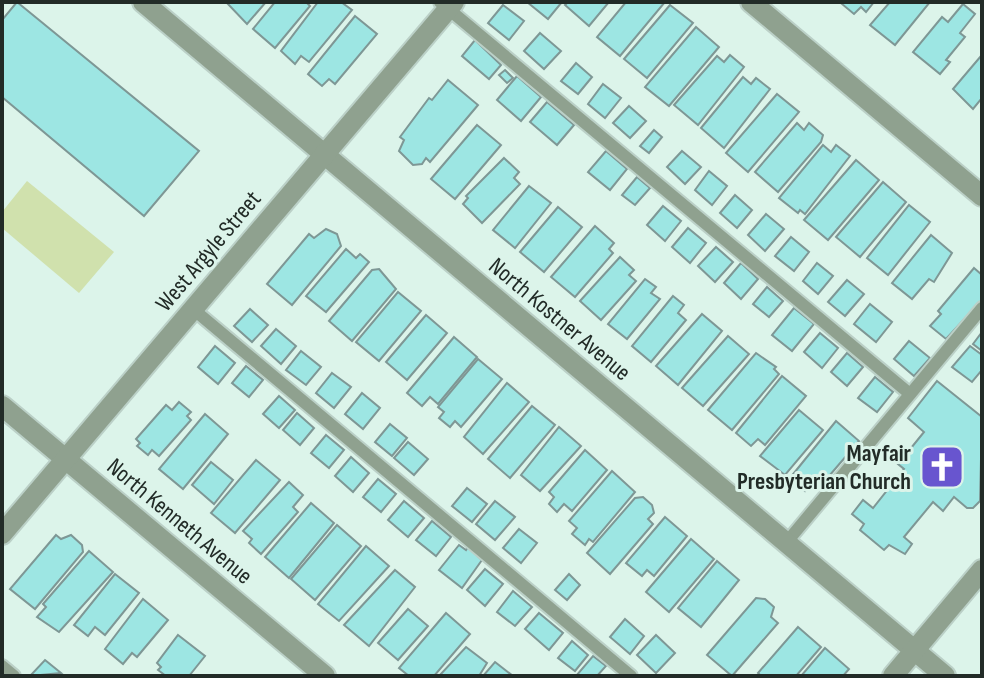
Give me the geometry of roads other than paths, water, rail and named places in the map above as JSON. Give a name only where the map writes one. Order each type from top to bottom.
[{"type":"street","name":"North Kostner Avenue","points":[[143,2],[945,676]]},
{"type":"street","points":[[751,2],[982,196]]},
{"type":"street","name":"West Argyle Street","points":[[2,534],[324,155],[447,4]]},
{"type":"street","name":"North Kenneth Avenue","points":[[2,406],[325,676]]},
{"type":"street","points":[[893,676],[982,570]]},
{"type":"lane","points":[[447,4],[910,394]]},
{"type":"lane","points":[[786,543],[982,308]]},
{"type":"lane","points":[[193,309],[631,676]]},
{"type":"lane","points":[[2,666],[14,676]]},
{"type":"place","name":"Mayfair Presbyterian Church","points":[[942,467]]}]
